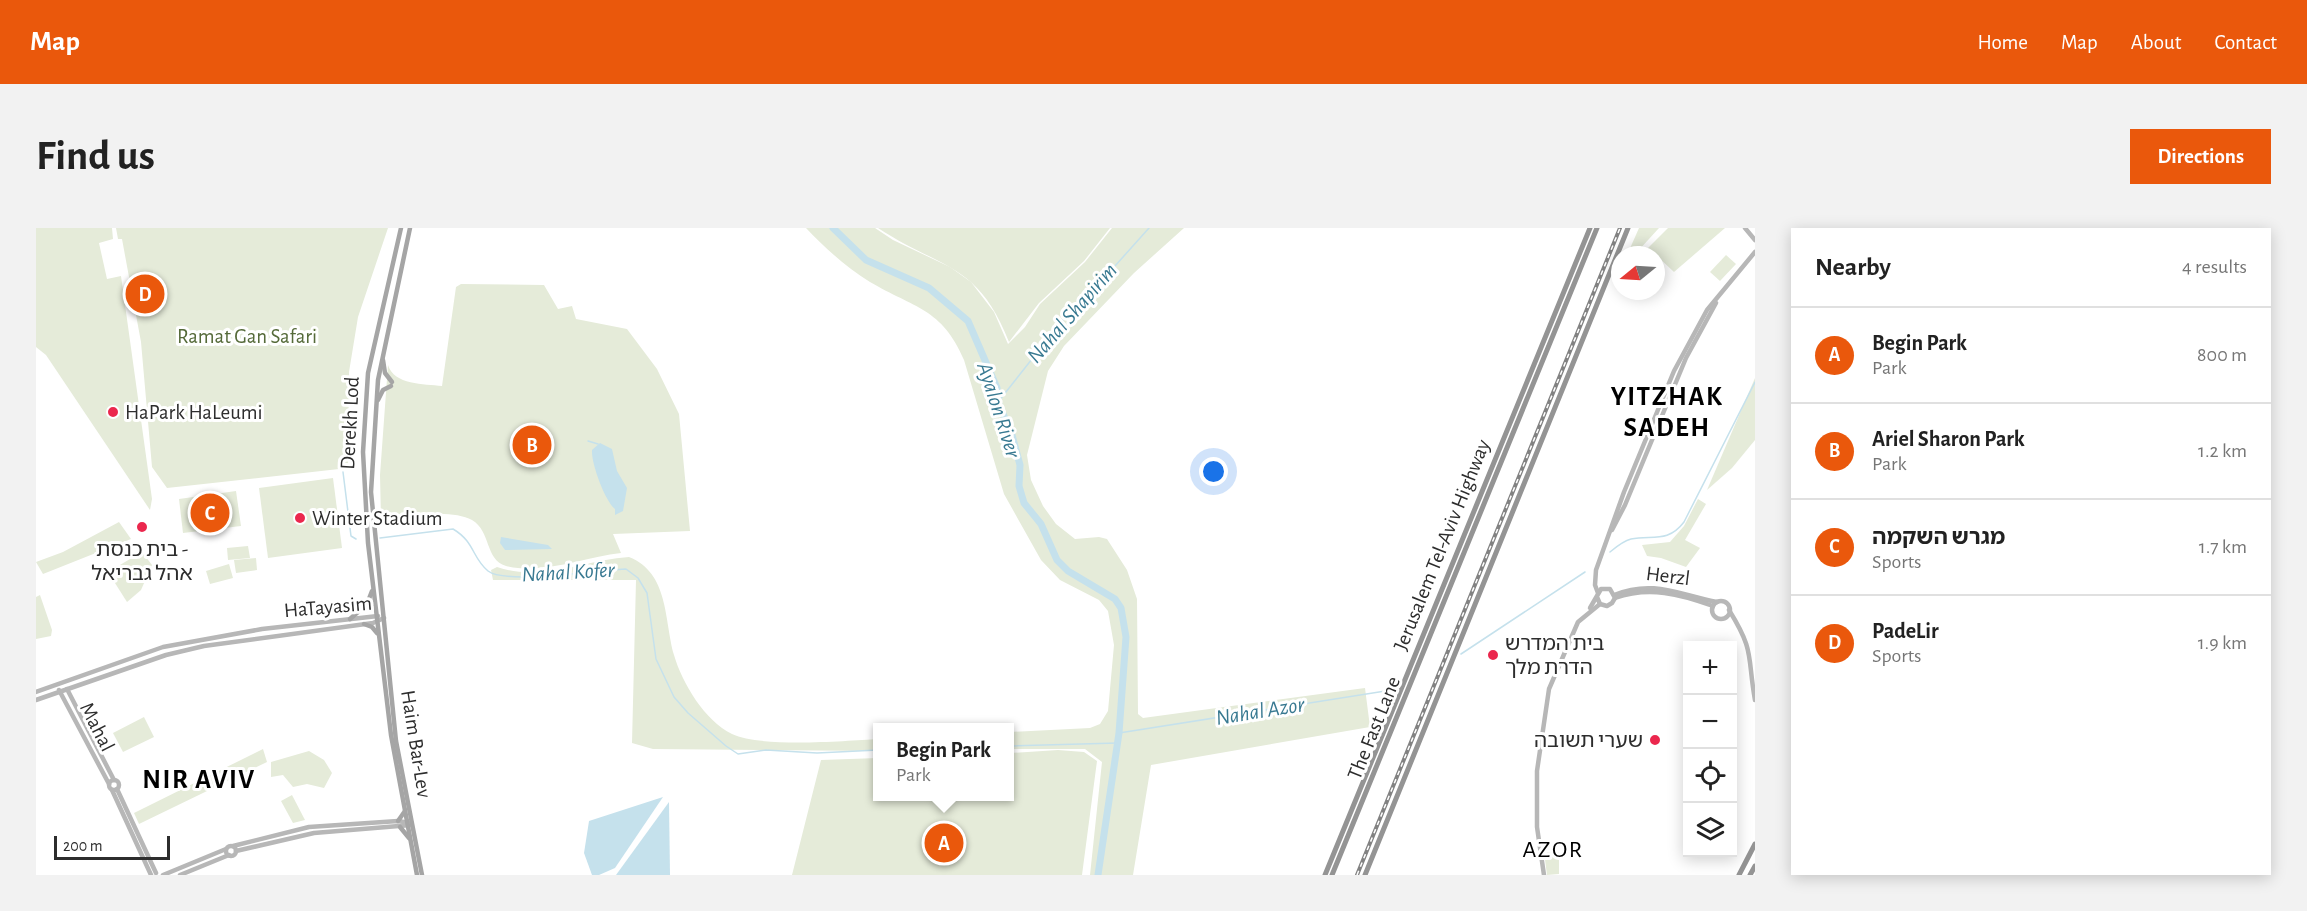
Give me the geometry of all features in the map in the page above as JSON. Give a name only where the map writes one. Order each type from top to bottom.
[{"type":"highway","name":"Jerusalem Tel-Aviv Highway","points":[[1325,875],[1590,228]]},
{"type":"highway","name":"The Fast Lane","points":[[1332,875],[1597,228]]},
{"type":"highway","points":[[1365,875],[1628,228]]},
{"type":"highway","points":[[1739,875],[1755,844]]},
{"type":"highway","points":[[1750,875],[1755,866]]},
{"type":"main road","name":"Derekh Lod","points":[[378,622],[364,487],[364,418],[368,373],[400,228]]},
{"type":"main road","name":"Derekh Lod","points":[[384,618],[370,492],[375,405],[383,352],[410,228]]},
{"type":"main road","points":[[375,405],[383,390],[392,384],[385,372],[383,352]]},
{"type":"main road","points":[[350,619],[367,604],[373,582]]},
{"type":"main road","name":"Haim Bar-Lev","points":[[384,618],[396,741],[410,824],[422,875]]},
{"type":"main road","name":"Haim Bar-Lev","points":[[378,622],[392,741],[410,824],[417,875]]},
{"type":"main road","points":[[364,624],[374,629],[380,639]]},
{"type":"main road","points":[[405,808],[399,824],[411,841]]},
{"type":"street","points":[[1745,228],[1755,240]]},
{"type":"street","points":[[1544,875],[1538,844],[1536,804],[1539,744],[1549,689],[1578,622],[1599,603],[1599,593],[1594,582],[1596,570],[1624,492],[1674,372],[1707,310],[1755,252]]},
{"type":"street","points":[[1587,613],[1599,593],[1610,590],[1615,596]]},
{"type":"street","name":"Herzl","points":[[1599,603],[1610,605],[1615,596],[1650,591],[1670,593],[1715,604]]},
{"type":"street","points":[[1729,612],[1717,618],[1713,614],[1715,604],[1726,602],[1729,612],[1743,627],[1753,651],[1755,700]]},
{"type":"street","name":"HaTayasim","points":[[36,692],[163,648],[252,631],[377,616],[384,618]]},
{"type":"street","name":"HaTayasim","points":[[36,700],[166,655],[204,646],[378,622],[384,618]]},
{"type":"street","points":[[60,692],[64,682]]},
{"type":"street","name":"Mahal","points":[[64,682],[111,782]]},
{"type":"street","name":"Mahal","points":[[57,685],[111,782]]},
{"type":"street","points":[[111,782],[156,875],[226,849],[235,849],[309,827],[410,824]]},
{"type":"street","points":[[111,782],[119,784],[115,790]]},
{"type":"street","points":[[226,849],[229,855]]},
{"type":"street","points":[[180,875],[234,855],[235,849]]},
{"type":"green space","name":"HaPark HaLeumi","points":[[36,228],[112,228],[113,239],[99,243],[107,279],[121,276],[152,499],[150,510],[46,355],[36,347]]},
{"type":"green space","name":"Ramat Gan Safari","points":[[116,228],[388,228],[358,317],[349,372],[348,468],[167,488],[152,467],[141,342],[122,239],[118,239]]},
{"type":"green space","points":[[806,228],[875,228],[893,240],[950,267],[971,282],[994,312],[1008,344],[1025,327],[1040,304],[1085,262],[1112,228],[1184,228],[1134,273],[1064,346],[1048,371],[1027,455],[1031,480],[1043,506],[1056,524],[1075,539],[1099,537],[1107,539],[1127,570],[1137,599],[1138,714],[1143,718],[1365,688],[1370,727],[1151,765],[1133,875],[1090,875],[1102,762],[1085,749],[1014,749],[1014,732],[1090,728],[1100,724],[1108,711],[1114,645],[1108,611],[1099,600],[1060,580],[1041,560],[1004,494],[964,360],[946,330],[925,311],[870,282],[829,250]]},
{"type":"green space","points":[[878,228],[1110,228],[1084,261],[1039,303],[1009,342],[997,316],[984,296],[970,282],[955,270]]},
{"type":"green space","points":[[1639,228],[1659,228],[1643,246],[1631,246]]},
{"type":"green space","points":[[1668,228],[1725,228],[1674,272],[1665,264],[1665,246],[1650,246]]},
{"type":"green space","points":[[1726,255],[1736,264],[1720,281],[1710,272]]},
{"type":"green space","points":[[461,284],[544,285],[558,309],[572,306],[576,319],[627,329],[657,369],[679,414],[690,531],[613,534],[621,553],[549,567],[520,568],[499,563],[494,558],[478,525],[463,516],[428,514],[381,519],[380,475],[388,365],[391,372],[403,380],[442,386],[456,287]]},
{"type":"green space","points":[[1755,378],[1755,440],[1732,468],[1707,490]]},
{"type":"green space","name":"Winter Stadium","points":[[333,478],[342,548],[268,558],[259,488]]},
{"type":"green space","points":[[236,491],[241,526],[183,533],[179,499]]},
{"type":"green space","points":[[1698,499],[1706,504],[1685,540],[1700,548],[1686,567],[1661,558],[1647,556],[1642,545],[1670,542],[1684,526]]},
{"type":"green space","points":[[119,522],[131,539],[43,574],[36,562],[63,552]]},
{"type":"green space","points":[[248,546],[250,558],[228,560],[227,548]]},
{"type":"green space","points":[[142,552],[152,565],[141,590],[127,602],[108,572]]},
{"type":"green space","points":[[629,557],[642,564],[652,574],[663,599],[674,655],[683,677],[704,711],[722,728],[732,734],[763,741],[825,742],[873,739],[873,751],[653,749],[632,743],[636,580],[493,580],[491,570],[497,567],[514,571],[546,571]]},
{"type":"green space","points":[[256,558],[257,570],[236,573],[234,560]]},
{"type":"green space","points":[[229,564],[233,578],[210,584],[206,571]]},
{"type":"green space","points":[[40,595],[52,630],[51,636],[36,639],[36,597]]},
{"type":"green space","points":[[144,717],[154,737],[123,752],[113,733]]},
{"type":"green space","points":[[263,749],[267,762],[139,824],[134,813]]},
{"type":"green space","points":[[1058,750],[1084,752],[1097,761],[1082,875],[792,875],[821,760],[873,758],[873,801],[1014,801],[1014,753]]},
{"type":"green space","points":[[309,751],[324,760],[332,773],[324,788],[307,784],[293,787],[283,775],[271,777],[271,762]]},
{"type":"green space","points":[[292,795],[305,820],[293,823],[281,801]]},
{"type":"green space","points":[[1544,852],[1559,852],[1559,874],[1547,875]]},
{"type":"water","points":[[600,443],[612,449],[617,471],[627,488],[623,511],[615,515],[615,509],[599,481],[592,456],[592,450]]},
{"type":"water","points":[[501,537],[548,545],[552,549],[505,550],[500,543]]},
{"type":"water","points":[[663,797],[615,868],[599,875],[592,875],[584,853],[589,821]]},
{"type":"water","points":[[669,802],[670,875],[616,875]]},
{"type":"waterway","name":"Ayalon River","points":[[833,228],[866,260],[929,288],[968,321],[997,388],[998,402],[1012,435],[1020,465],[1019,486],[1024,503],[1041,524],[1057,560],[1068,571],[1115,599],[1121,608],[1126,637],[1119,733],[1098,875]]},
{"type":"waterway","name":"Nahal Shapirim","points":[[998,402],[1077,302],[1106,276],[1149,228]]},
{"type":"waterway","name":"Nahal Azor","points":[[1610,552],[1631,539],[1666,536],[1678,529],[1684,522],[1755,382]]},
{"type":"waterway","points":[[588,441],[598,444]]},
{"type":"waterway","name":"Nahal Kofer","points":[[343,472],[351,536],[356,539]]},
{"type":"waterway","name":"Nahal Kofer","points":[[380,538],[453,529],[466,539],[483,566],[498,575],[533,577],[626,569],[638,578],[647,593],[656,659],[674,697],[688,713],[726,746],[738,754],[766,750],[817,753],[873,750]]},
{"type":"waterway","name":"Nahal Azor","points":[[1461,654],[1585,572]]},
{"type":"waterway","name":"Nahal Azor","points":[[1119,733],[1398,689]]},
{"type":"waterway","name":"Nahal Kofer","points":[[1014,746],[1118,743]]},
{"type":"railway","points":[[1357,875],[1620,228]]},
{"type":"place","name":"PadeLir","points":[[145,294]]},
{"type":"place","name":"HaPark HaLeumi","points":[[113,412]]},
{"type":"place","name":"Ariel Sharon Park","points":[[532,445]]},
{"type":"place","name":"מגרש השקמה","points":[[210,513]]},
{"type":"place","name":"Winter Stadium","points":[[300,518]]},
{"type":"place","name":"בית כנסת - אהל גבריאל","points":[[142,527]]},
{"type":"place","name":"בית המדרש הדרת מלך","points":[[1493,655]]},
{"type":"place","name":"שערי תשובה","points":[[1655,740]]},
{"type":"place","name":"Begin Park","points":[[944,843]]},
{"type":"district","name":"YITZHAK SADEH","points":[[1667,412]]},
{"type":"district","name":"NIR AVIV","points":[[199,779]]},
{"type":"district","name":"AZOR","points":[[1553,850]]}]
